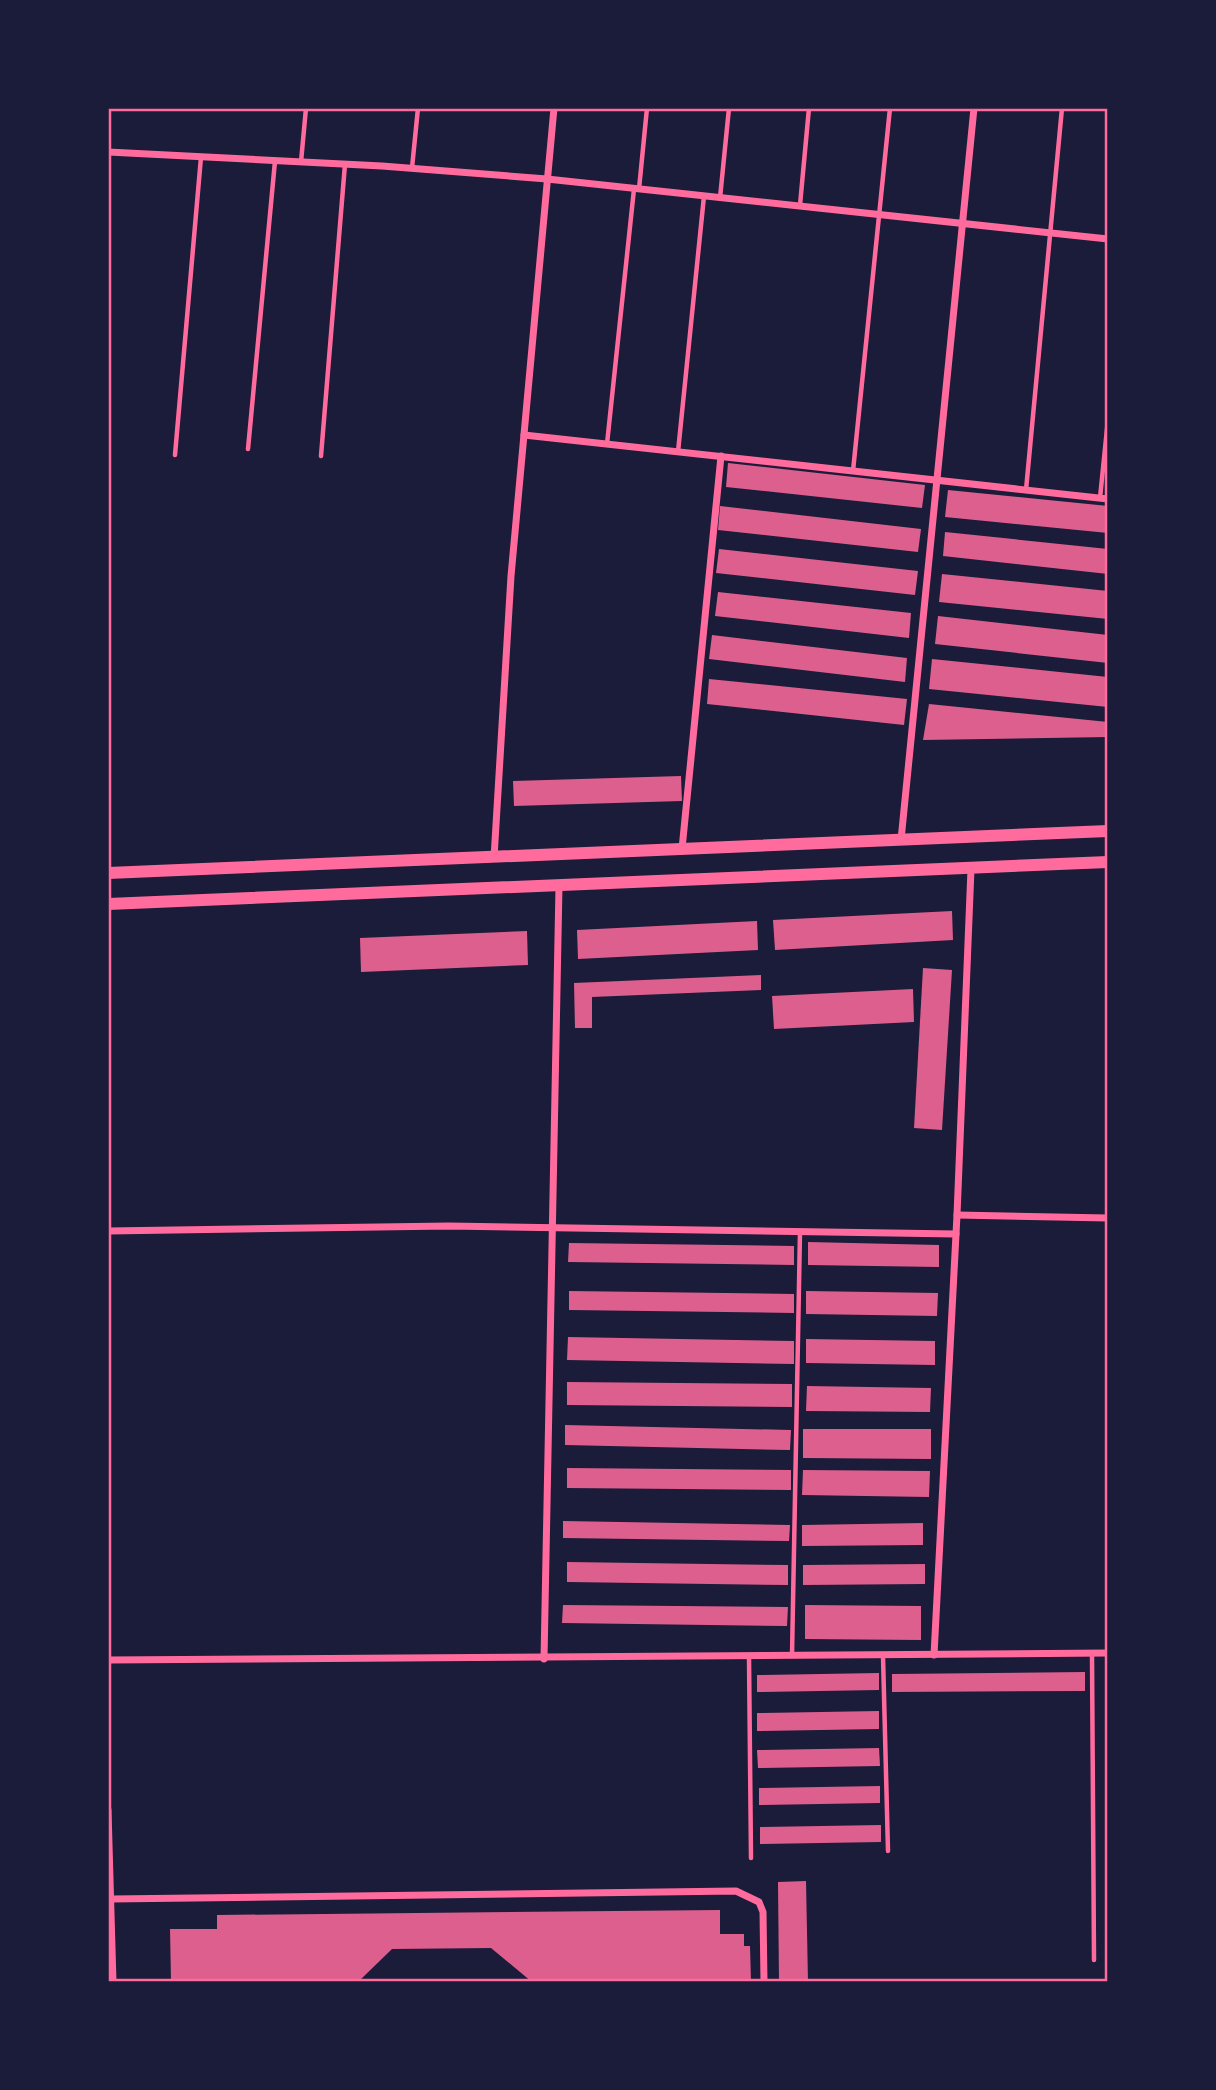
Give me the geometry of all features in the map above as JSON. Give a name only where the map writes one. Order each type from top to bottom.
[{"type":"main road","points":[[108,873],[1108,831]]},
{"type":"main road","points":[[108,904],[1108,862]]},
{"type":"street","points":[[494,858],[511,576],[554,108]]},
{"type":"street","points":[[901,841],[974,108]]},
{"type":"street","points":[[108,152],[412,168],[1108,239]]},
{"type":"street","points":[[524,435],[1104,498]]},
{"type":"street","points":[[682,850],[721,456]]},
{"type":"street","points":[[934,1655],[957,1215],[971,869]]},
{"type":"street","points":[[544,1658],[559,886]]},
{"type":"street","points":[[957,1215],[1108,1217]]},
{"type":"street","points":[[108,1231],[449,1226],[956,1234]]},
{"type":"street","points":[[108,1660],[1108,1653]]},
{"type":"street","points":[[108,1810],[113,1982]]},
{"type":"street","points":[[111,1899],[736,1891],[759,1902],[763,1912],[764,1982]]},
{"type":"lane","points":[[301,162],[306,108]]},
{"type":"lane","points":[[412,168],[418,108]]},
{"type":"lane","points":[[607,444],[647,108]]},
{"type":"lane","points":[[720,198],[729,108]]},
{"type":"lane","points":[[800,206],[809,108]]},
{"type":"lane","points":[[853,471],[890,108]]},
{"type":"lane","points":[[1026,490],[1062,108]]},
{"type":"lane","points":[[175,455],[201,157]]},
{"type":"lane","points":[[248,449],[275,161]]},
{"type":"lane","points":[[321,456],[345,164]]},
{"type":"lane","points":[[678,452],[704,196]]},
{"type":"lane","points":[[1104,498],[1108,419]]},
{"type":"lane","points":[[792,1656],[800,1232]]},
{"type":"lane","points":[[1092,1654],[1094,1960]]},
{"type":"lane","points":[[883,1656],[888,1851]]},
{"type":"lane","points":[[749,1657],[751,1858]]},
{"type":"building","points":[[728,463],[925,485],[922,508],[726,487]]},
{"type":"building","points":[[948,490],[1108,506],[1108,533],[945,517]]},
{"type":"building","points":[[720,506],[921,529],[918,552],[718,530]]},
{"type":"building","points":[[945,532],[1108,549],[1108,574],[943,556]]},
{"type":"building","points":[[719,549],[918,571],[915,595],[716,573]]},
{"type":"building","points":[[942,574],[1108,591],[1108,619],[939,602]]},
{"type":"building","points":[[718,592],[911,613],[909,638],[715,616]]},
{"type":"building","points":[[938,616],[1108,635],[1108,663],[935,644]]},
{"type":"building","points":[[712,635],[907,658],[905,682],[709,659]]},
{"type":"building","points":[[932,659],[1108,677],[1108,707],[929,689]]},
{"type":"building","points":[[709,679],[907,699],[904,725],[707,704]]},
{"type":"building","points":[[929,704],[1108,722],[1108,737],[923,740]]},
{"type":"building","points":[[681,776],[682,801],[514,806],[513,781]]},
{"type":"building","points":[[952,911],[953,940],[775,950],[773,920]]},
{"type":"building","points":[[757,921],[758,950],[578,959],[577,930]]},
{"type":"building","points":[[527,931],[528,965],[361,972],[360,938]]},
{"type":"building","points":[[923,968],[952,970],[942,1130],[914,1128]]},
{"type":"building","points":[[761,975],[761,990],[592,997],[592,1028],[575,1028],[574,983]]},
{"type":"building","points":[[913,989],[914,1022],[774,1029],[772,996]]},
{"type":"building","points":[[808,1242],[939,1245],[939,1267],[808,1265]]},
{"type":"building","points":[[569,1243],[794,1246],[794,1265],[568,1262]]},
{"type":"building","points":[[569,1291],[794,1294],[794,1313],[569,1310]]},
{"type":"building","points":[[806,1291],[938,1293],[937,1316],[806,1314]]},
{"type":"building","points":[[568,1337],[794,1341],[794,1364],[567,1360]]},
{"type":"building","points":[[806,1339],[935,1341],[935,1365],[806,1363]]},
{"type":"building","points":[[567,1382],[792,1384],[792,1407],[567,1405]]},
{"type":"building","points":[[807,1386],[931,1388],[930,1412],[806,1411]]},
{"type":"building","points":[[565,1425],[791,1430],[790,1450],[565,1445]]},
{"type":"building","points":[[803,1429],[931,1429],[931,1459],[803,1458]]},
{"type":"building","points":[[567,1468],[791,1470],[791,1490],[567,1488]]},
{"type":"building","points":[[803,1470],[930,1471],[929,1497],[802,1495]]},
{"type":"building","points":[[563,1521],[790,1525],[789,1541],[563,1538]]},
{"type":"building","points":[[923,1523],[923,1545],[802,1546],[802,1525]]},
{"type":"building","points":[[567,1562],[788,1565],[788,1585],[567,1582]]},
{"type":"building","points":[[925,1564],[925,1584],[803,1585],[803,1565]]},
{"type":"building","points":[[563,1605],[788,1607],[787,1626],[562,1623]]},
{"type":"building","points":[[805,1605],[921,1606],[921,1640],[805,1639]]},
{"type":"building","points":[[1085,1672],[1085,1691],[892,1692],[892,1674]]},
{"type":"building","points":[[879,1673],[879,1690],[757,1692],[757,1675]]},
{"type":"building","points":[[879,1711],[879,1729],[757,1731],[757,1713]]},
{"type":"building","points":[[879,1748],[880,1766],[758,1768],[757,1750]]},
{"type":"building","points":[[880,1786],[880,1803],[759,1805],[759,1788]]},
{"type":"building","points":[[881,1825],[881,1842],[760,1844],[760,1827]]},
{"type":"building","points":[[806,1881],[808,1982],[779,1982],[778,1882]]},
{"type":"building","points":[[720,1910],[720,1934],[744,1934],[744,1946],[750,1946],[751,1982],[532,1982],[491,1948],[392,1949],[358,1982],[171,1982],[170,1929],[217,1929],[217,1915]]}]
